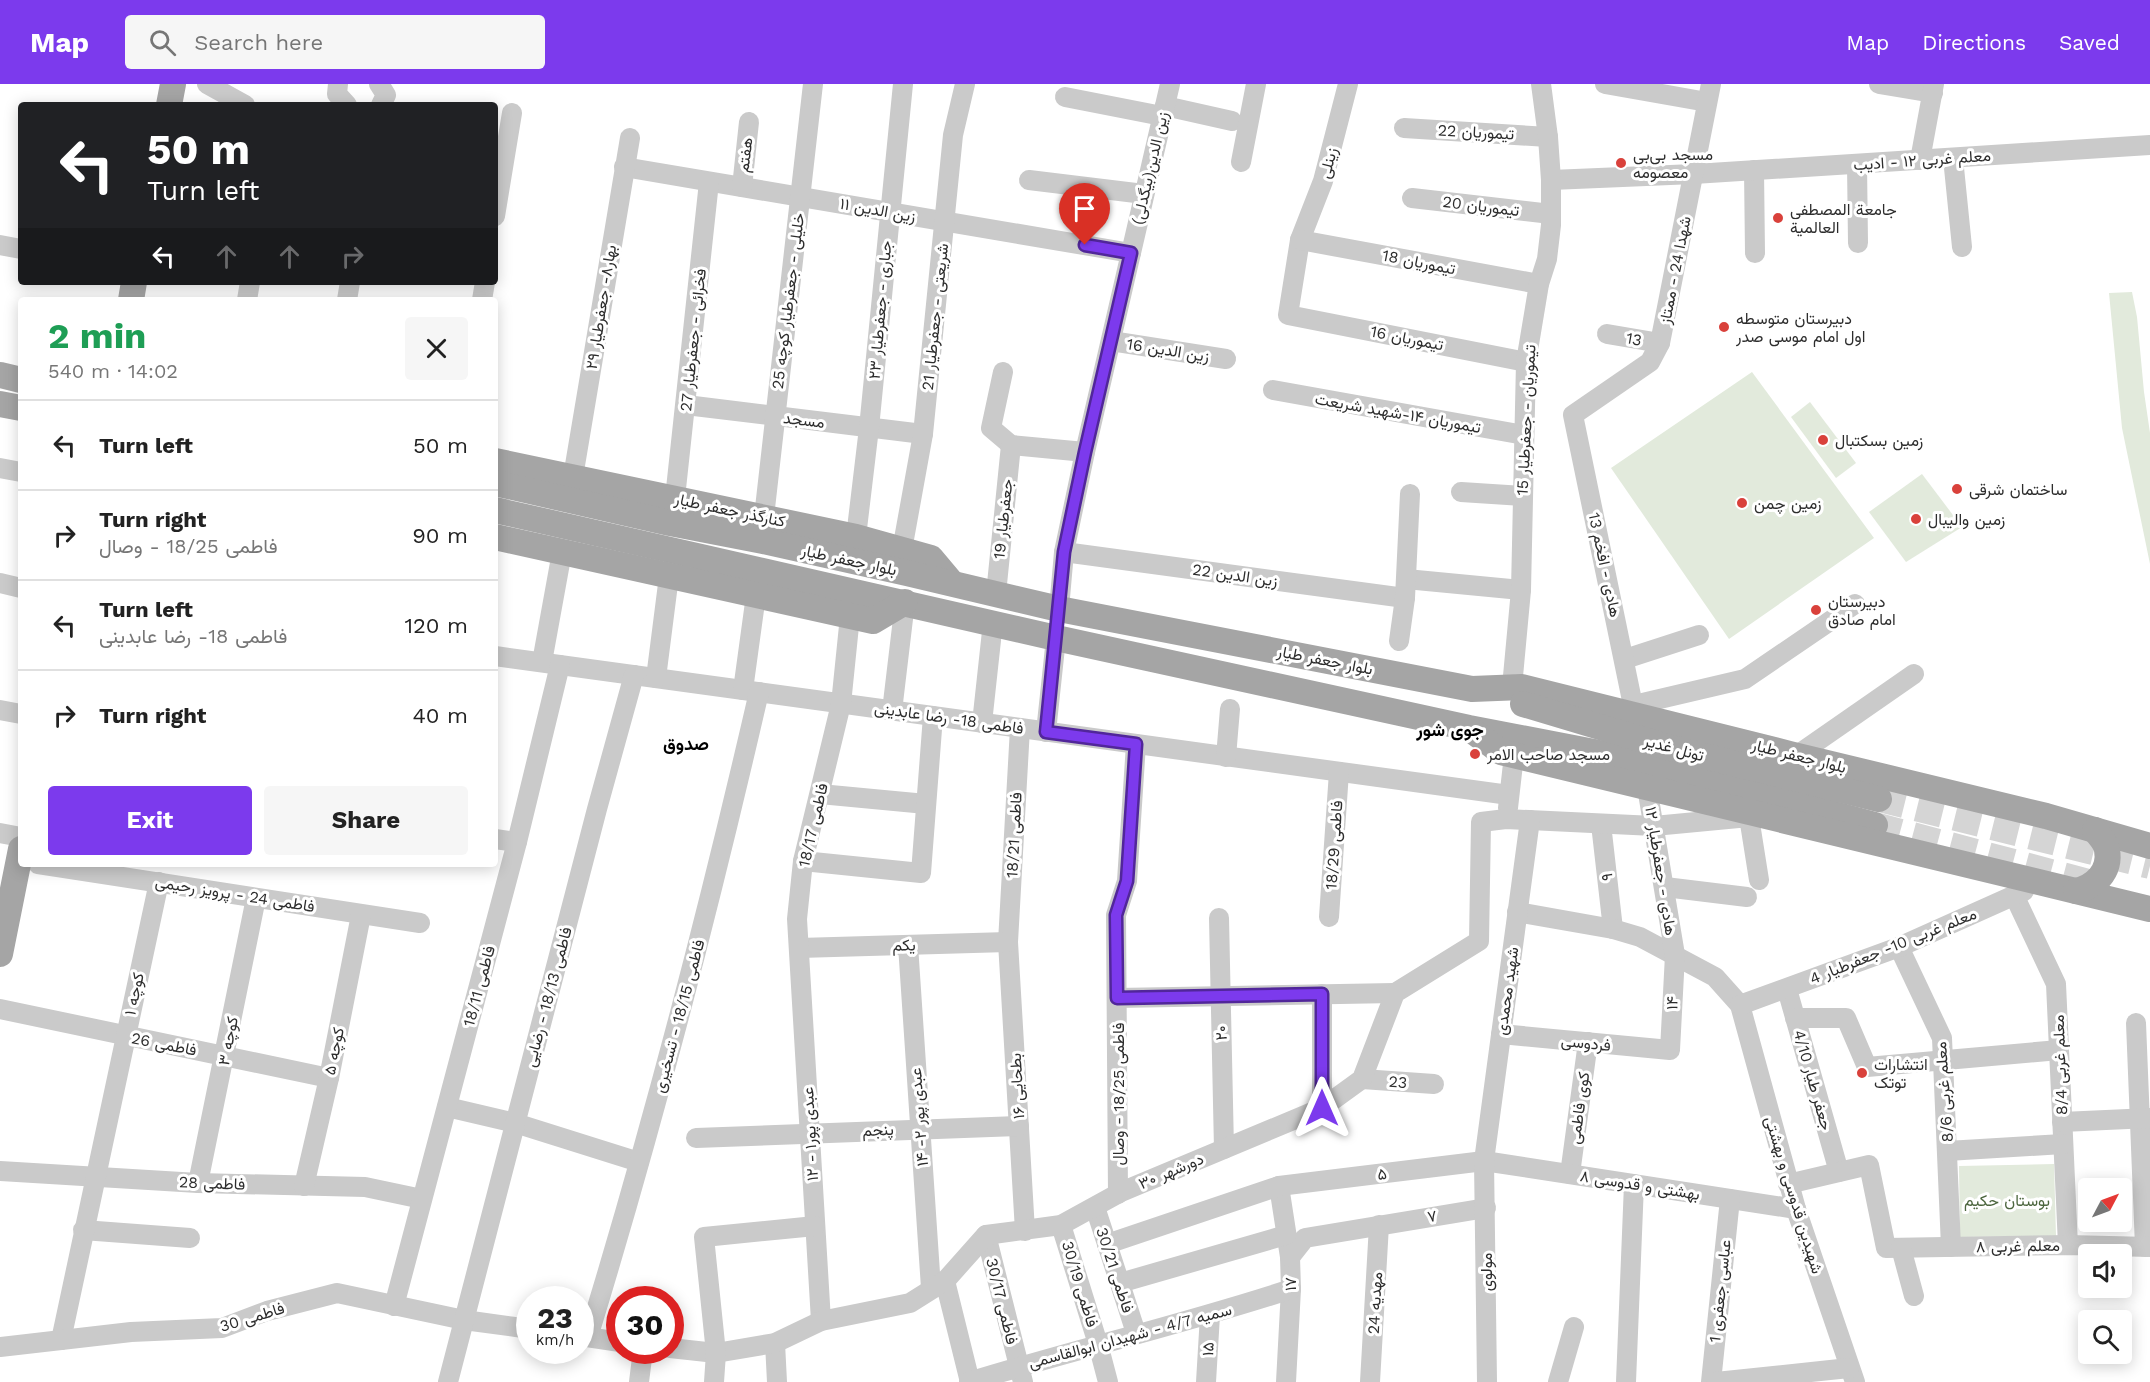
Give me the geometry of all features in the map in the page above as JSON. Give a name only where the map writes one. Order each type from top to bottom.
[{"type":"main road","points":[[170,102],[173,84]]},
{"type":"main road","points":[[0,375],[18,379]]},
{"type":"main road","points":[[0,404],[18,407]]},
{"type":"main road","name":"کنارگذر جعفر طیار","points":[[498,461],[855,537],[931,558],[952,583]]},
{"type":"main road","name":"بلوار جعفر طیار","points":[[498,484],[952,583],[1059,609],[1472,689],[1522,687],[1635,710],[1796,756],[2145,842]]},
{"type":"main road","name":"بلوار جعفر طیار","points":[[498,511],[1056,638],[1469,728],[1594,752]]},
{"type":"main road","points":[[498,538],[873,621],[905,602]]},
{"type":"main road","points":[[1056,638],[1059,609]]},
{"type":"main road","name":"تونل غدیر","points":[[1472,689],[1667,747],[1879,799]]},
{"type":"main road","name":"بلوار جعفر طیار","points":[[1469,728],[1501,752],[2150,909]]},
{"type":"main road","name":"تونل غدیر","points":[[1594,752],[1875,825]]},
{"type":"main road","points":[[2076,891],[2088,888],[2097,882],[2105,868],[2107,851],[2103,840],[2095,830]]},
{"type":"main road","points":[[0,954],[21,867]]},
{"type":"street","points":[[207,84],[240,102]]},
{"type":"street","points":[[338,84],[338,94],[345,102]]},
{"type":"street","points":[[379,84],[386,95],[382,102]]},
{"type":"street","name":"خلیلی - جعفرطیار کوچه 25","points":[[764,517],[813,84]]},
{"type":"street","name":"جباری - جعفرطیار ۲۳","points":[[855,537],[869,428],[903,84]]},
{"type":"street","name":"شریعتی - جعفرطیار 21","points":[[902,550],[923,434],[953,135],[965,84]]},
{"type":"street","name":"زین الدین(بیگدلی)","points":[[1059,609],[1064,552],[1085,452],[1170,84]]},
{"type":"street","points":[[1241,162],[1256,84]]},
{"type":"street","name":"زینلی","points":[[1288,315],[1300,240],[1323,181],[1348,84]]},
{"type":"street","name":"تیموریان - جعفرطیار 15","points":[[1512,687],[1521,590],[1526,362],[1539,284],[1547,259],[1551,214],[1548,136],[1541,84]]},
{"type":"street","points":[[1605,84],[1709,93]]},
{"type":"street","points":[[1879,84],[1934,88],[1920,160]]},
{"type":"street","name":"شهدا 24 - ممتاز","points":[[1573,416],[1650,362],[1660,343],[1709,93]]},
{"type":"street","points":[[1065,97],[1232,121]]},
{"type":"street","points":[[498,198],[512,113]]},
{"type":"street","name":"هفتم","points":[[742,187],[749,122]]},
{"type":"street","name":"تیموریان 22","points":[[1404,129],[1548,136]]},
{"type":"street","name":"بهار۸- جعفرطیار ۲۹","points":[[573,477],[630,138]]},
{"type":"street","name":"معلم غربی ۱۲ - ادیب","points":[[1551,180],[1694,174],[2150,145]]},
{"type":"street","points":[[1953,158],[1962,247]]},
{"type":"street","points":[[1857,164],[1858,243]]},
{"type":"street","name":"زین الدین ۱۱","points":[[624,167],[1131,253]]},
{"type":"street","points":[[1754,170],[1755,253]]},
{"type":"street","points":[[1029,180],[1144,194]]},
{"type":"street","name":"فخرائی - جعفرطیار 27","points":[[675,498],[709,182]]},
{"type":"street","name":"تیموریان 20","points":[[1412,198],[1551,214]]},
{"type":"street","name":"تیموریان 18","points":[[1300,240],[1539,284]]},
{"type":"street","points":[[0,245],[18,248]]},
{"type":"street","name":"تیموریان 16","points":[[1288,315],[1526,362]]},
{"type":"street","name":"13","points":[[1607,334],[1660,343]]},
{"type":"street","name":"زین الدین 16","points":[[1111,341],[1226,359]]},
{"type":"street","points":[[1003,372],[991,428],[1011,445],[1085,452]]},
{"type":"street","name":"تیموریان ۱۴-شهید شریعت","points":[[1273,390],[1524,435]]},
{"type":"street","name":"مسجد","points":[[686,405],[923,434]]},
{"type":"street","name":"هادی - افخم 13","points":[[1573,416],[1635,710]]},
{"type":"street","name":"جعفرطیار 19","points":[[996,594],[1011,445]]},
{"type":"street","points":[[0,468],[18,471]]},
{"type":"street","points":[[1461,492],[1523,496]]},
{"type":"street","points":[[1399,641],[1406,588],[1410,494]]},
{"type":"street","name":"فاطمی 18/11","points":[[394,1306],[517,842],[551,664],[562,552]]},
{"type":"street","name":"زین الدین 22","points":[[1064,552],[1406,588],[1521,590]]},
{"type":"street","points":[[656,678],[669,576]]},
{"type":"street","points":[[0,583],[18,587]]},
{"type":"street","name":"فاطمی 18/15 - تسخیری","points":[[594,1305],[639,1162],[726,833],[751,691],[756,595]]},
{"type":"street","points":[[892,711],[905,602]]},
{"type":"street","points":[[1635,710],[1744,679],[1855,604]]},
{"type":"street","name":"فاطمی 18/17","points":[[799,948],[797,919],[803,861],[842,704],[850,616]]},
{"type":"street","points":[[982,723],[993,622]]},
{"type":"street","points":[[1624,659],[1699,635]]},
{"type":"street","points":[[1046,732],[1056,638]]},
{"type":"street","name":"فاطمی 18- رضا عابدینی","points":[[498,656],[1509,795]]},
{"type":"street","points":[[1796,756],[1914,674]]},
{"type":"street","name":"فاطمی 18/13 - رضایی","points":[[448,1382],[634,675]]},
{"type":"street","points":[[1226,756],[1230,709]]},
{"type":"street","points":[[0,710],[18,713]]},
{"type":"street","points":[[803,861],[921,873],[933,716]]},
{"type":"street","name":"فاطمی 18/21","points":[[1008,942],[1020,728]]},
{"type":"street","name":"فاطمی 18/25 - وصال","points":[[1119,1194],[1116,915],[1127,881],[1136,744]]},
{"type":"street","points":[[1506,819],[1514,755]]},
{"type":"street","name":"فاطمی 18/29","points":[[1329,917],[1339,772]]},
{"type":"street","name":"هادی - جعفرطیار ۱۲","points":[[1647,787],[1675,955]]},
{"type":"street","points":[[820,794],[926,804]]},
{"type":"street","points":[[1117,998],[1395,993],[1479,941],[1481,822],[1506,819],[1654,826],[1749,816],[1759,880]]},
{"type":"street","name":"شهید محمدی","points":[[1484,1161],[1530,820]]},
{"type":"street","name":"۹","points":[[1601,824],[1613,929]]},
{"type":"street","name":"فاطمی 24 - پرویز رحیمی","points":[[0,833],[18,850]]},
{"type":"street","points":[[498,839],[517,842]]},
{"type":"street","name":"فاطمی 24 - پرویز رحیمی","points":[[84,867],[159,882],[420,924]]},
{"type":"street","name":"کوچه ۱","points":[[61,1340],[94,1177],[159,882]]},
{"type":"street","name":"معلم غربی 10- جعفرطیار 4","points":[[1740,1005],[1899,947],[2014,895],[2044,884]]},
{"type":"street","points":[[1665,887],[1748,897]]},
{"type":"street","name":"معلم غربی 8/4","points":[[2014,895],[2056,984],[2068,1245]]},
{"type":"street","name":"کوچه ۳","points":[[198,1183],[256,898]]},
{"type":"street","points":[[1518,912],[1613,929],[1640,937],[1715,978],[1740,1005]]},
{"type":"street","name":"کوچه ۵","points":[[304,1186],[329,1078],[361,915]]},
{"type":"street","name":"۲۰","points":[[1219,918],[1224,1149]]},
{"type":"street","name":"یکم","points":[[799,948],[1008,942]]},
{"type":"street","name":"بطحایی ۱۶","points":[[1008,942],[1025,1231]]},
{"type":"street","name":"عبدی پور ۲- ۱۴","points":[[908,945],[920,1128],[938,1285],[970,1382]]},
{"type":"street","name":"معلم غربی 8/6","points":[[1899,947],[1942,1038],[1951,1247]]},
{"type":"street","name":"عبدی پور۱ - ۱۲","points":[[799,948],[821,1321]]},
{"type":"street","name":"۱۴","points":[[1670,1050],[1675,955]]},
{"type":"street","name":"جعفر طیار 4/10","points":[[1786,989],[1839,1172]]},
{"type":"street","points":[[1362,1079],[1395,993]]},
{"type":"street","points":[[1322,994],[1322,1108]]},
{"type":"street","name":"شهیدین قدوسی و بهشتی","points":[[1740,1005],[1788,1184],[1852,1375]]},
{"type":"street","name":"فاطمی 26","points":[[0,1009],[329,1078]]},
{"type":"street","points":[[1795,1018],[1846,1018],[1867,1067],[2059,1050]]},
{"type":"street","points":[[2136,1023],[2145,1119],[2147,1247]]},
{"type":"street","name":"فردوسی","points":[[1501,1034],[1670,1050]]},
{"type":"street","name":"کوی فاطمی","points":[[1570,1174],[1588,1042]]},
{"type":"street","name":"23","points":[[1362,1079],[1434,1084]]},
{"type":"street","name":"دورشهر ۳۰","points":[[986,1235],[1061,1225],[1119,1194],[1322,1108],[1362,1079]]},
{"type":"street","points":[[447,1107],[515,1123],[639,1162]]},
{"type":"street","points":[[2062,1122],[2145,1119]]},
{"type":"street","name":"پنجم","points":[[696,1138],[1019,1126]]},
{"type":"street","points":[[1947,1151],[2063,1144]]},
{"type":"street","name":"بهشتی و قدوسی ۸","points":[[1484,1161],[1796,1209]]},
{"type":"street","name":"۵","points":[[1107,1244],[1279,1186],[1484,1161]]},
{"type":"street","name":"مولوی","points":[[1484,1161],[1487,1382]]},
{"type":"street","points":[[1788,1184],[1869,1165],[1894,1248],[1914,1296]]},
{"type":"street","name":"فاطمی 28","points":[[0,1171],[198,1183],[365,1187],[422,1199]]},
{"type":"street","points":[[1626,1382],[1634,1184]]},
{"type":"street","name":"۱۷","points":[[1279,1186],[1290,1257],[1291,1289],[1286,1382]]},
{"type":"street","name":"عباسی جعفری 1","points":[[1710,1382],[1730,1199]]},
{"type":"street","name":"فاطمی 30/21","points":[[1095,1207],[1136,1334]]},
{"type":"street","name":"۷","points":[[1290,1257],[1305,1238],[1486,1208]]},
{"type":"street","name":"فاطمی 30/19","points":[[1061,1225],[1108,1382]]},
{"type":"street","name":"مهدیه 24","points":[[1370,1382],[1379,1225]]},
{"type":"street","points":[[714,1382],[716,1353],[704,1237],[815,1227]]},
{"type":"street","points":[[83,1230],[190,1239]]},
{"type":"street","points":[[684,1350],[716,1353],[775,1343],[821,1321],[910,1303],[938,1285],[986,1235]]},
{"type":"street","name":"فاطمی 30/17","points":[[986,1235],[1021,1374]]},
{"type":"street","points":[[1120,1283],[1286,1235]]},
{"type":"street","name":"معلم غربی ۸","points":[[1894,1248],[2068,1245],[2147,1247]]},
{"type":"street","name":"سمیه 4/7 - شهیدان ابوالقاسمی","points":[[970,1382],[1021,1374],[1098,1344],[1210,1315],[1291,1289]]},
{"type":"street","name":"فاطمی 30","points":[[0,1347],[131,1332],[222,1328],[267,1311],[337,1293],[464,1320]]},
{"type":"street","name":"۱۵","points":[[1206,1382],[1210,1315]]},
{"type":"street","points":[[464,1320],[516,1327]]},
{"type":"street","points":[[1558,1382],[1574,1327]]},
{"type":"street","points":[[775,1343],[777,1382]]},
{"type":"street","points":[[639,1382],[641,1364]]},
{"type":"street","points":[[1716,1382],[1852,1375]]},
{"type":"green space","points":[[2132,292],[2150,433],[2150,564],[2122,428],[2109,293]]},
{"type":"green space","name":"زمین چمن","points":[[1752,372],[1874,538],[1729,639],[1611,468]]},
{"type":"green space","name":"زمین بسکتبال","points":[[1810,402],[1856,463],[1836,478],[1791,417]]},
{"type":"green space","name":"زمین والیبال","points":[[1922,474],[1962,527],[1906,562],[1869,512]]},
{"type":"green space","name":"بوستان حکیم","points":[[2054,1164],[2056,1236],[1960,1237],[1959,1166]]},
{"type":"tunnel","points":[[1879,799],[2150,866]]},
{"type":"tunnel","points":[[1875,825],[2092,883]]},
{"type":"place","name":"مسجد بی‌بی معصومه","points":[[1621,163]]},
{"type":"place","name":"جامعة المصطفی العالمیة","points":[[1778,218]]},
{"type":"place","name":"دبیرستان متوسطه اول امام موسی صدر","points":[[1724,327]]},
{"type":"place","name":"زمین بسکتبال","points":[[1823,440]]},
{"type":"place","name":"ساختمان شرقی","points":[[1957,489]]},
{"type":"place","name":"زمین چمن","points":[[1742,503]]},
{"type":"place","name":"زمین والیبال","points":[[1916,519]]},
{"type":"place","name":"دبیرستان امام صادق","points":[[1816,610]]},
{"type":"place","name":"مسجد صاحب الامر","points":[[1475,754]]},
{"type":"place","name":"انتشارات توتک","points":[[1862,1073]]},
{"type":"district","name":"جوی شور","points":[[1450,729]]},
{"type":"district","name":"صدوق","points":[[686,743]]},
{"type":"route","points":[[1085,245],[1131,253],[1064,552],[1046,732],[1136,744],[1127,881],[1116,915],[1117,998],[1322,994],[1322,1108]]}]
